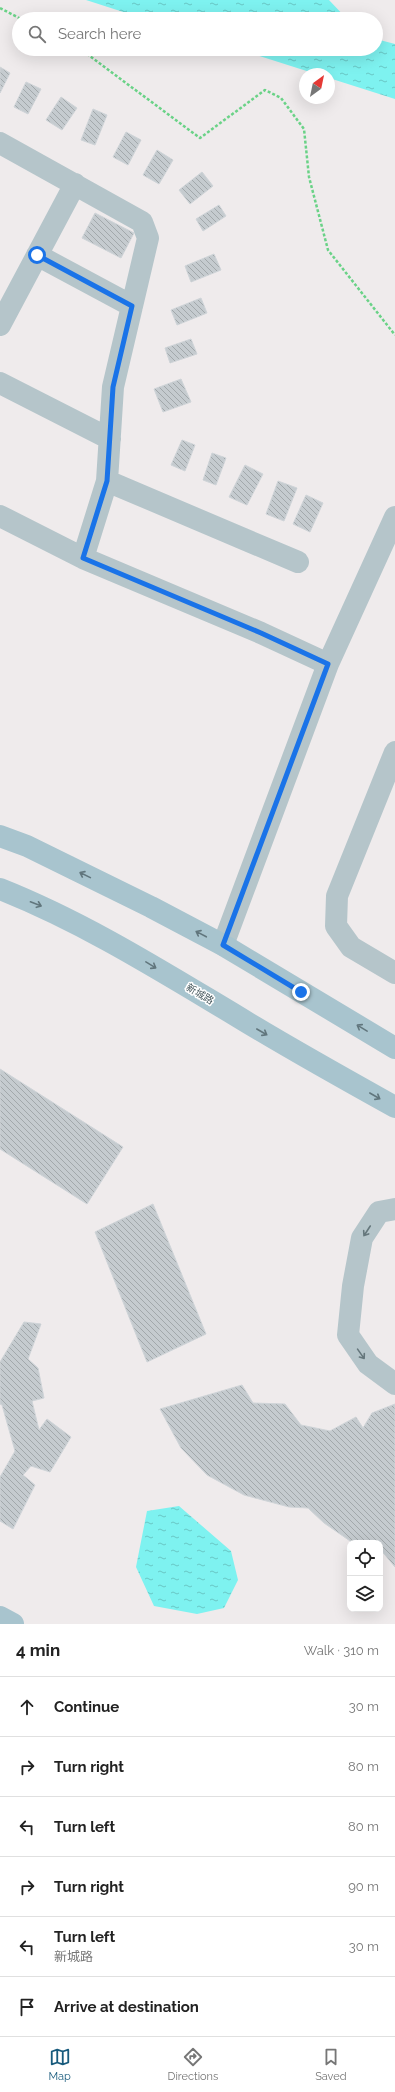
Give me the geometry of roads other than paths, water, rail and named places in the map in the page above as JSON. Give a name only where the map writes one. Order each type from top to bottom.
[{"type":"main road","points":[[0,836],[27,846],[223,945],[395,1048]]},
{"type":"main road","name":"新城路","points":[[0,890],[42,906],[128,951],[263,1032],[395,1107]]},
{"type":"main road","points":[[0,1617],[13,1624]]},
{"type":"street","points":[[0,143],[142,222],[148,238],[113,387],[107,481],[83,558]]},
{"type":"street","points":[[0,325],[75,184]]},
{"type":"street","points":[[37,255],[132,306]]},
{"type":"street","points":[[0,383],[110,438]]},
{"type":"street","points":[[107,481],[298,562]]},
{"type":"street","points":[[0,516],[83,558],[261,633],[328,664]]},
{"type":"street","points":[[223,945],[328,664],[395,517]]},
{"type":"street","points":[[395,752],[337,896],[336,926],[351,948],[395,973]]},
{"type":"street","points":[[395,1210],[379,1212],[362,1238],[353,1286],[348,1335],[368,1364],[395,1384]]},
{"type":"water","points":[[86,0],[329,0],[340,12],[123,12]]},
{"type":"water","points":[[383,41],[395,44],[395,99],[335,80],[335,68],[299,69],[260,56],[383,56]]},
{"type":"water","points":[[179,1506],[231,1551],[238,1580],[224,1608],[197,1614],[154,1606],[136,1567],[147,1511]]}]
